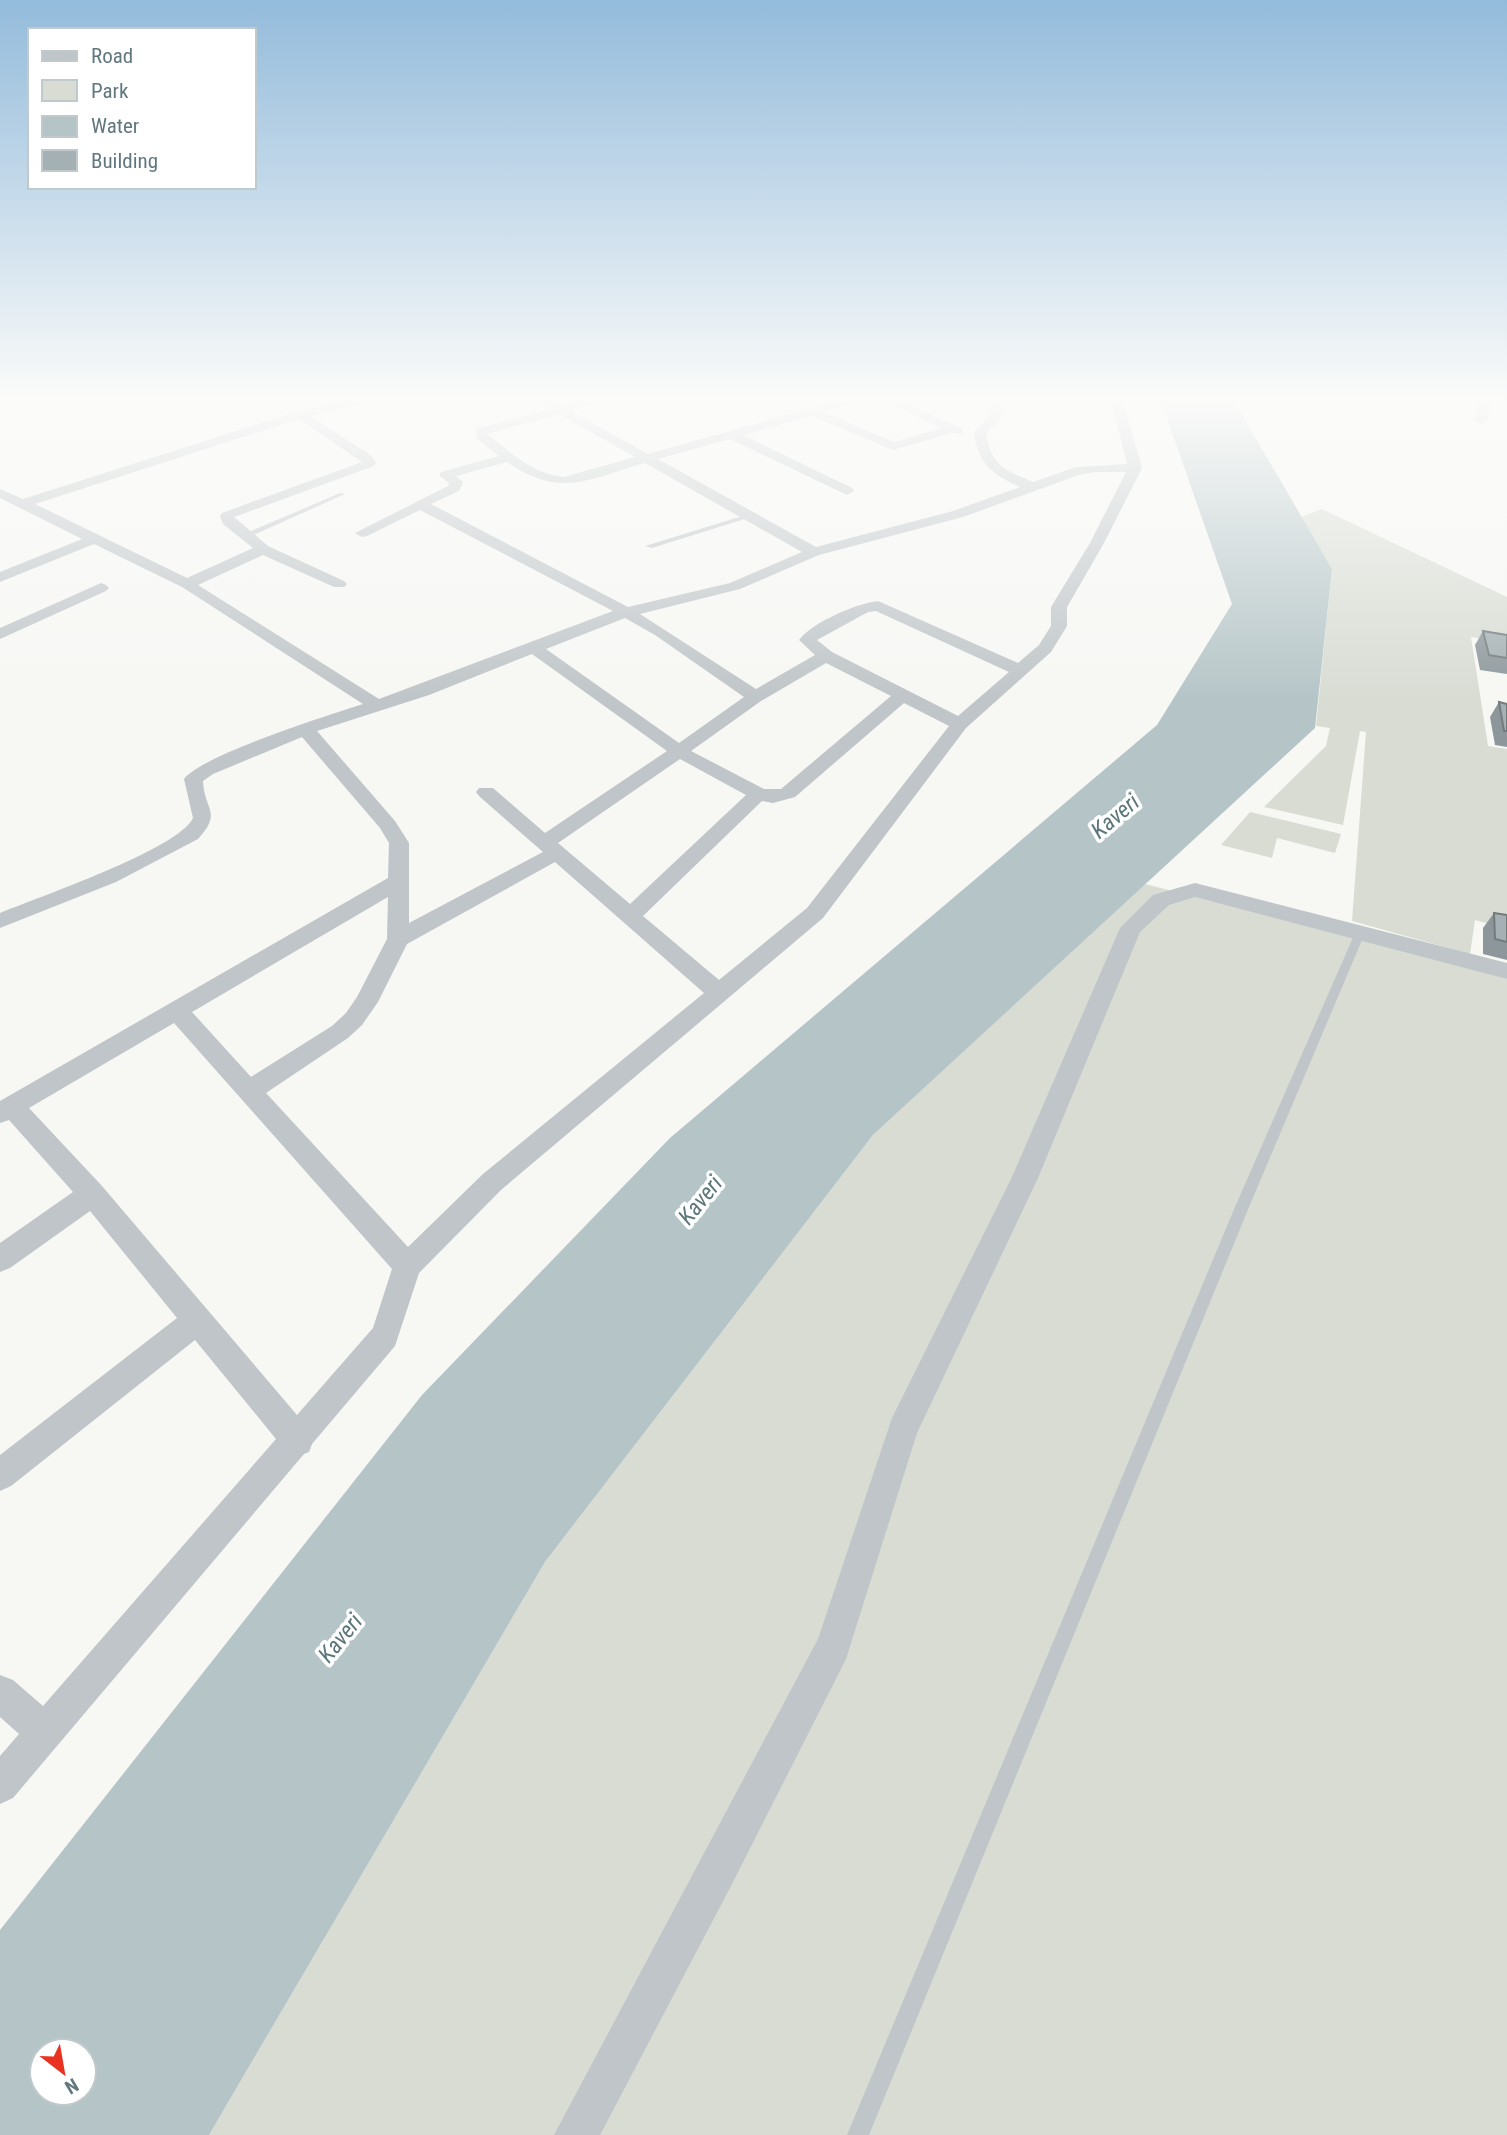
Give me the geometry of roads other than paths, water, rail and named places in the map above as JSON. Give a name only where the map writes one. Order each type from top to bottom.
[{"type":"street","points":[[17,501],[187,584],[376,705]]},
{"type":"street","points":[[22,503],[29,501]]},
{"type":"street","points":[[270,501],[227,516],[228,521],[263,549],[339,584]]},
{"type":"street","points":[[362,533],[427,501]]},
{"type":"street","points":[[722,501],[814,552]]},
{"type":"street","points":[[0,920],[136,864],[191,835],[201,824],[203,811],[192,789],[194,779],[206,770],[305,729],[423,691],[626,612],[735,586],[814,552],[957,514],[992,501]]},
{"type":"street","points":[[0,1785],[298,1441],[385,1336],[407,1266],[492,1182],[815,913],[960,724],[1045,648],[1059,626],[1059,607],[1118,501]]},
{"type":"street","points":[[421,504],[661,632],[755,697]]},
{"type":"street","points":[[0,577],[94,539]]},
{"type":"street","points":[[187,584],[263,549]]},
{"type":"street","points":[[0,634],[101,588]]},
{"type":"street","points":[[960,724],[825,656],[807,640],[813,634],[864,608],[878,606],[1020,670]]},
{"type":"street","points":[[534,648],[680,752],[758,793],[773,797],[788,793],[904,694]]},
{"type":"street","points":[[398,939],[550,848],[755,697],[825,656]]},
{"type":"street","points":[[248,1091],[354,1019],[366,1002],[398,939],[399,843],[388,825],[305,729]]},
{"type":"street","points":[[486,792],[719,993]]},
{"type":"street","points":[[630,916],[758,793]]},
{"type":"street","points":[[298,1441],[92,1194],[6,1110],[175,1009],[399,881]]},
{"type":"street","points":[[576,2135],[717,1872],[833,1646],[903,1429],[1025,1178],[1130,928],[1161,900],[1195,890],[1507,971]]},
{"type":"street","points":[[175,1009],[407,1266]]},
{"type":"street","points":[[0,1259],[92,1194]]},
{"type":"street","points":[[0,1475],[196,1321]]},
{"type":"street","points":[[0,1693],[45,1732]]},
{"type":"lane","points":[[246,535],[326,501]]},
{"type":"lane","points":[[649,546],[749,516]]},
{"type":"lane","points":[[858,2135],[1231,1233],[1360,933]]},
{"type":"water","name":"Kaveri","points":[[1196,501],[1292,501],[1332,569],[1315,728],[873,1135],[545,1562],[209,2135],[0,2135],[0,1930],[422,1395],[670,1138],[1157,725],[1232,604]]}]
